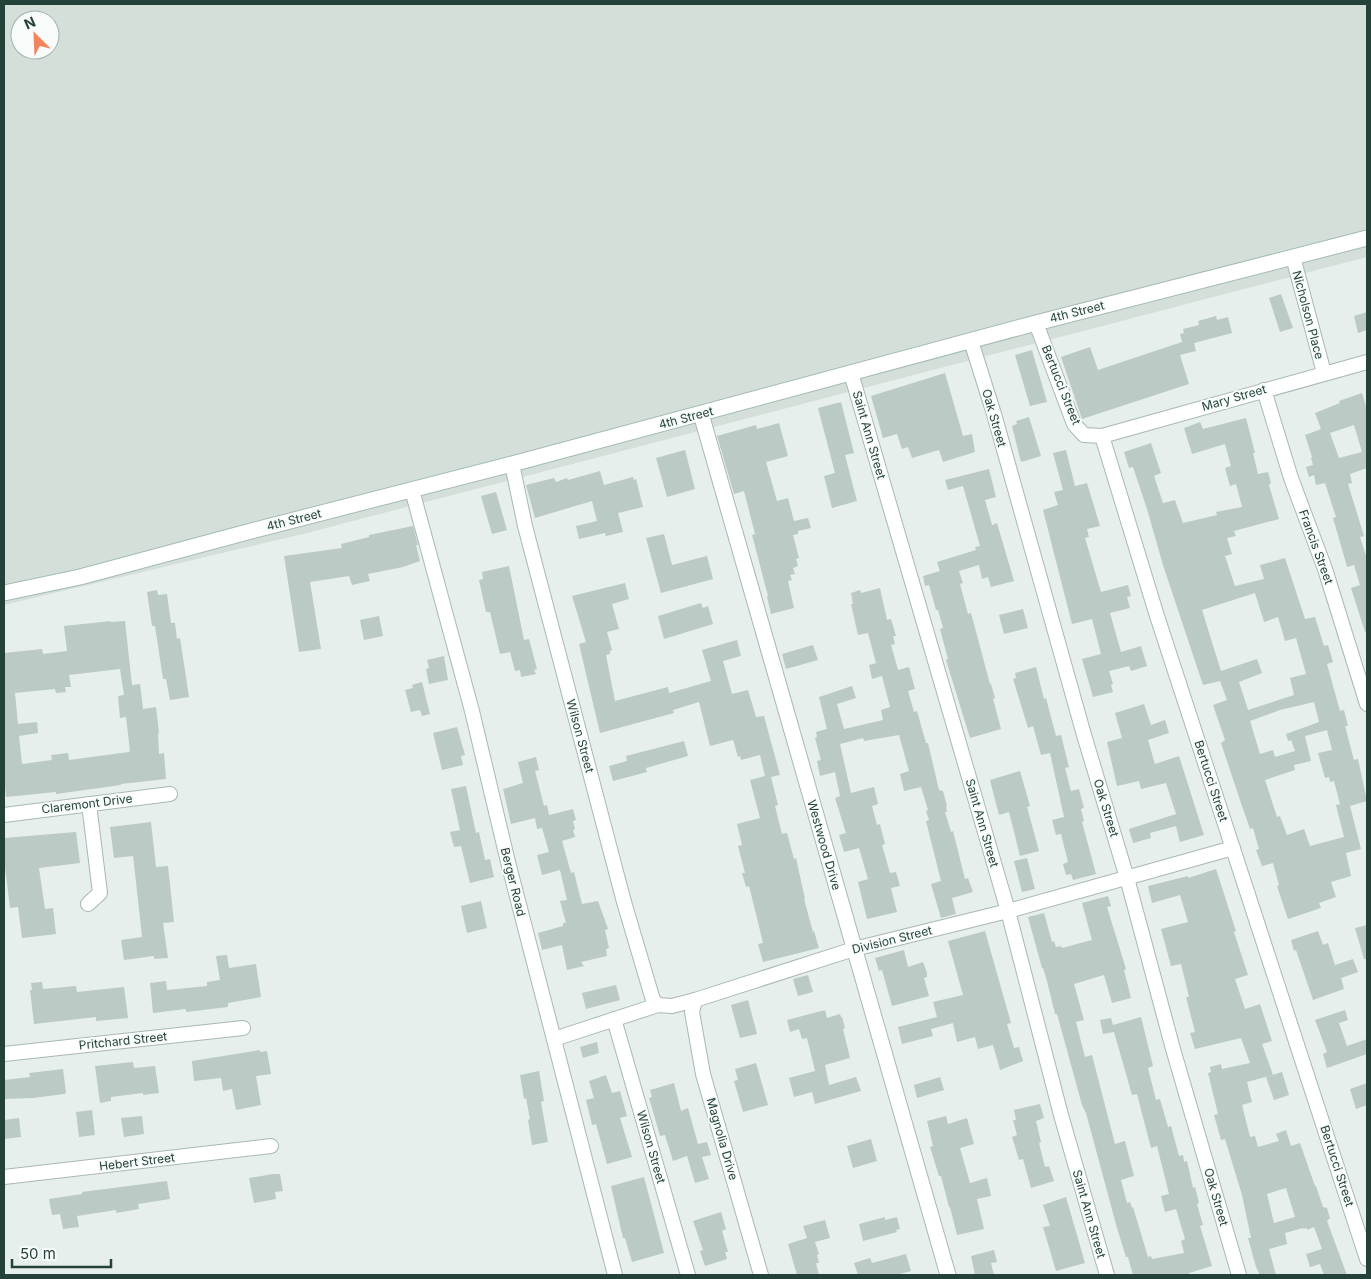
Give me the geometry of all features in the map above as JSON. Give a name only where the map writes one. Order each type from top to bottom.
[{"type":"main road","name":"4th Street","points":[[4,593],[80,577],[701,414],[1036,323],[1367,238]]},
{"type":"main road","name":"Westwood Drive","points":[[701,414],[948,1275]]},
{"type":"street","name":"Nicholson Place","points":[[1293,257],[1324,373]]},
{"type":"street","name":"Bertucci Street","points":[[1036,323],[1074,424],[1084,435],[1102,436],[1156,616],[1367,1258]]},
{"type":"street","name":"Oak Street","points":[[970,341],[994,414],[1081,725],[1127,878],[1173,1049],[1239,1275]]},
{"type":"street","name":"Mary Street","points":[[1102,436],[1367,362]]},
{"type":"street","name":"Saint Ann Street","points":[[851,373],[1008,911],[1061,1115],[1107,1275]]},
{"type":"street","name":"Francis Street","points":[[1264,390],[1291,478],[1325,569],[1367,704]]},
{"type":"street","name":"Wilson Street","points":[[512,464],[525,526],[624,902],[653,1000],[658,1005]]},
{"type":"street","name":"Berger Road","points":[[412,490],[472,711],[508,862],[615,1275]]},
{"type":"street","name":"Claremont Drive","points":[[4,814],[170,794]]},
{"type":"street","points":[[88,904],[100,893],[89,804]]},
{"type":"street","name":"Division Street","points":[[554,1039],[658,1005],[672,1006],[695,1000],[854,949],[1008,911],[1233,848]]},
{"type":"street","name":"Magnolia Drive","points":[[695,1000],[692,1012],[703,1074],[761,1275]]},
{"type":"street","name":"Wilson Street","points":[[614,1019],[688,1275]]},
{"type":"street","name":"Pritchard Street","points":[[4,1054],[243,1028]]},
{"type":"street","name":"Hebert Street","points":[[4,1177],[271,1146]]},
{"type":"shaded area","points":[[4,4],[1367,4],[1367,257],[307,533],[4,605]]},
{"type":"building","points":[[1281,294],[1293,328],[1280,332],[1269,298]]},
{"type":"building","points":[[1367,312],[1367,330],[1358,333],[1354,316]]},
{"type":"building","points":[[1216,316],[1217,320],[1228,317],[1232,333],[1194,343],[1196,351],[1180,355],[1189,384],[1082,419],[1061,357],[1090,347],[1098,370],[1182,342],[1180,334],[1184,333],[1183,329],[1199,325],[1198,321]]},
{"type":"building","points":[[1032,350],[1047,402],[1030,406],[1015,355]]},
{"type":"building","points":[[945,373],[963,436],[972,434],[975,452],[943,462],[939,450],[912,458],[908,447],[902,449],[897,434],[883,438],[871,396]]},
{"type":"building","points":[[1362,393],[1367,410],[1367,468],[1350,474],[1352,483],[1348,484],[1364,536],[1360,537],[1367,559],[1367,631],[1365,632],[1351,588],[1360,585],[1354,565],[1347,567],[1333,518],[1336,517],[1325,483],[1316,485],[1314,475],[1309,477],[1306,467],[1313,465],[1305,435],[1321,429],[1315,413],[1340,403],[1339,401]],"holes":[[[1354,425],[1362,452],[1339,458],[1330,433]]]},
{"type":"building","points":[[841,402],[854,453],[845,455],[857,501],[832,508],[824,476],[835,473],[818,408]]},
{"type":"building","points":[[1029,417],[1041,456],[1021,462],[1012,426],[1017,424],[1016,421]]},
{"type":"building","points":[[1246,418],[1258,474],[1268,472],[1271,483],[1269,485],[1279,519],[1234,531],[1236,536],[1227,538],[1232,554],[1225,556],[1235,586],[1264,579],[1260,565],[1285,558],[1305,619],[1315,617],[1324,646],[1328,645],[1333,662],[1327,664],[1340,711],[1344,710],[1348,726],[1345,726],[1354,760],[1358,759],[1367,801],[1350,806],[1361,849],[1346,853],[1351,876],[1331,882],[1336,897],[1319,903],[1321,908],[1288,919],[1277,886],[1279,885],[1273,863],[1262,866],[1256,850],[1259,849],[1253,828],[1250,829],[1221,743],[1225,740],[1213,705],[1227,700],[1220,681],[1203,685],[1133,467],[1129,468],[1124,452],[1151,443],[1161,473],[1154,476],[1163,503],[1175,500],[1183,523],[1217,515],[1216,512],[1242,507],[1236,484],[1230,486],[1225,468],[1231,466],[1225,444],[1192,454],[1184,428],[1200,422],[1203,429]],"holes":[[[1255,593],[1264,622],[1278,617],[1285,641],[1296,638],[1306,674],[1290,678],[1294,695],[1248,710],[1239,682],[1262,673],[1257,659],[1221,671],[1202,610]],[[1314,702],[1319,722],[1286,734],[1288,741],[1291,740],[1295,751],[1275,757],[1273,750],[1260,754],[1250,721],[1280,710]],[[1327,730],[1332,750],[1318,753],[1325,778],[1329,777],[1330,782],[1334,781],[1340,804],[1336,805],[1344,837],[1310,846],[1304,829],[1287,835],[1280,816],[1277,817],[1265,780],[1295,770],[1294,765],[1311,761],[1305,736]]]},
{"type":"building","points":[[779,423],[788,456],[766,462],[777,501],[788,498],[794,521],[808,518],[811,528],[798,531],[798,534],[793,535],[799,558],[796,559],[798,566],[793,568],[795,574],[790,575],[792,580],[788,581],[794,608],[771,614],[752,535],[755,534],[744,491],[734,494],[717,436],[756,425],[757,429]]},
{"type":"building","points":[[685,450],[695,489],[667,497],[656,458]]},
{"type":"building","points":[[1066,450],[1075,486],[1087,483],[1100,526],[1087,529],[1089,537],[1085,538],[1101,592],[1128,585],[1131,596],[1127,597],[1130,608],[1110,613],[1121,652],[1141,646],[1147,666],[1131,671],[1129,666],[1109,671],[1113,692],[1093,697],[1082,659],[1101,654],[1092,619],[1072,624],[1043,510],[1058,505],[1054,492],[1063,490],[1053,453]]},
{"type":"building","points":[[989,469],[996,497],[985,500],[992,525],[997,523],[1014,581],[991,587],[988,577],[982,579],[979,565],[959,571],[963,583],[960,584],[968,614],[971,613],[995,698],[993,699],[1001,729],[970,738],[946,660],[948,659],[940,629],[943,628],[938,610],[936,610],[929,585],[925,586],[923,576],[940,571],[937,562],[976,550],[975,547],[980,546],[963,486],[948,490],[945,480]]},
{"type":"building","points":[[600,471],[604,485],[633,477],[634,480],[636,479],[643,507],[618,513],[623,532],[606,536],[605,533],[579,539],[576,526],[597,521],[592,501],[535,518],[526,485],[554,478],[556,482],[567,478],[568,480]]},
{"type":"building","points":[[496,492],[507,530],[492,534],[481,496]]},
{"type":"building","points":[[413,526],[420,561],[403,567],[368,574],[370,581],[352,585],[349,576],[310,582],[321,649],[299,652],[284,556],[342,548],[341,544],[369,537],[369,535]]},
{"type":"building","points":[[664,534],[672,565],[707,556],[713,579],[661,593],[646,538]]},
{"type":"building","points":[[509,566],[524,640],[529,639],[537,669],[534,670],[536,674],[521,677],[520,670],[515,671],[510,652],[500,654],[490,612],[486,612],[479,580],[483,579],[482,572]]},
{"type":"building","points":[[625,583],[629,599],[612,604],[619,629],[607,632],[612,650],[610,654],[606,655],[615,701],[668,687],[669,693],[711,681],[702,650],[737,640],[741,656],[723,661],[732,694],[748,690],[756,717],[764,716],[780,775],[771,777],[778,805],[775,806],[782,834],[787,833],[794,859],[796,858],[804,899],[819,948],[763,962],[758,944],[763,943],[749,886],[746,887],[742,873],[745,873],[738,846],[742,845],[737,824],[760,818],[750,780],[765,776],[760,755],[741,760],[740,756],[738,757],[733,740],[710,746],[699,702],[673,710],[674,713],[600,733],[579,644],[586,642],[572,596]]},
{"type":"building","points":[[880,588],[887,620],[891,619],[896,636],[893,636],[895,644],[891,645],[898,670],[909,667],[915,689],[908,691],[914,712],[917,711],[926,743],[928,743],[939,790],[943,791],[947,806],[947,812],[945,812],[951,832],[953,831],[965,879],[968,878],[973,892],[952,898],[956,914],[941,918],[931,884],[941,881],[926,821],[929,820],[926,811],[928,810],[921,787],[904,791],[900,774],[909,771],[899,735],[864,741],[863,738],[840,744],[851,793],[874,787],[878,804],[872,806],[877,825],[880,824],[885,844],[882,845],[890,873],[896,872],[900,886],[891,888],[897,912],[867,919],[858,882],[868,879],[859,848],[844,852],[839,835],[846,833],[835,798],[840,796],[835,772],[820,776],[817,761],[821,760],[815,738],[817,737],[816,732],[827,729],[819,697],[852,686],[856,698],[837,704],[844,729],[883,720],[881,710],[890,707],[882,676],[872,679],[869,665],[876,663],[868,633],[858,635],[851,604],[853,604],[851,593],[860,590],[861,593]]},
{"type":"building","points":[[157,590],[158,595],[167,594],[171,623],[175,623],[177,639],[180,638],[189,697],[170,700],[166,679],[163,679],[155,626],[152,626],[147,592]]},
{"type":"building","points":[[701,603],[703,608],[708,606],[713,624],[664,639],[658,616]]},
{"type":"building","points":[[1023,609],[1028,628],[1004,634],[999,615]]},
{"type":"building","points":[[379,616],[383,636],[364,640],[360,620]]},
{"type":"building","points":[[125,621],[132,685],[140,684],[143,709],[156,707],[159,754],[164,753],[166,779],[56,794],[56,792],[6,797],[4,778],[4,653],[42,649],[43,654],[67,651],[64,626]],"holes":[[[120,669],[124,695],[118,696],[120,718],[126,717],[129,752],[69,760],[68,753],[51,755],[52,760],[22,764],[19,736],[38,733],[37,722],[18,724],[15,693],[55,689],[56,693],[66,692],[65,687],[71,687],[69,675]]]},
{"type":"building","points":[[813,645],[818,660],[786,669],[782,654]]},
{"type":"building","points":[[444,656],[448,680],[429,684],[426,669],[429,668],[427,660]]},
{"type":"building","points":[[1036,667],[1056,736],[1061,735],[1069,767],[1065,768],[1071,791],[1079,789],[1084,808],[1081,809],[1084,821],[1082,822],[1096,874],[1073,880],[1071,874],[1066,875],[1063,864],[1068,862],[1061,834],[1056,835],[1052,820],[1064,817],[1050,753],[1041,755],[1033,726],[1028,728],[1013,679],[1016,678],[1015,673]]},
{"type":"building","points":[[422,682],[430,714],[422,716],[420,710],[411,712],[405,690],[413,688],[412,685]]},
{"type":"building","points":[[1144,704],[1151,725],[1165,720],[1169,733],[1148,740],[1155,764],[1179,756],[1204,835],[1180,842],[1176,826],[1150,833],[1151,838],[1133,843],[1129,829],[1176,814],[1166,783],[1141,789],[1139,781],[1117,786],[1107,742],[1122,738],[1115,713]]},
{"type":"building","points":[[457,727],[465,755],[461,756],[463,765],[442,770],[433,733]]},
{"type":"building","points":[[684,741],[688,756],[646,768],[647,772],[613,781],[609,766],[627,761],[626,756]]},
{"type":"building","points":[[536,757],[539,770],[535,771],[544,806],[547,805],[549,815],[573,809],[576,820],[573,821],[575,837],[562,841],[571,873],[574,872],[582,904],[598,901],[608,929],[605,930],[609,948],[606,949],[607,956],[581,962],[584,966],[567,970],[562,945],[542,950],[538,933],[563,926],[563,923],[566,923],[560,901],[567,900],[560,870],[542,875],[537,855],[549,852],[542,828],[537,829],[535,818],[511,824],[503,789],[523,783],[518,762]]},
{"type":"building","points":[[1020,771],[1030,806],[1027,807],[1039,851],[1020,856],[1009,812],[999,815],[990,780]]},
{"type":"building","points":[[466,786],[476,833],[479,832],[485,860],[490,859],[494,877],[470,883],[461,846],[454,847],[450,832],[460,830],[451,789]]},
{"type":"building","points":[[151,822],[156,867],[168,866],[174,922],[163,923],[168,958],[154,959],[154,956],[124,960],[121,940],[142,937],[133,856],[114,858],[110,827]]},
{"type":"building","points":[[76,832],[80,863],[39,868],[45,909],[53,908],[56,934],[22,938],[18,907],[10,908],[4,867],[4,838]]},
{"type":"building","points":[[1027,858],[1035,889],[1022,892],[1014,861]]},
{"type":"building","points":[[1216,869],[1248,975],[1235,979],[1245,1009],[1260,1004],[1272,1041],[1262,1044],[1273,1075],[1247,1082],[1252,1102],[1242,1105],[1250,1137],[1255,1136],[1258,1147],[1279,1141],[1276,1134],[1286,1130],[1291,1146],[1300,1143],[1323,1207],[1327,1208],[1330,1218],[1327,1221],[1347,1275],[1324,1275],[1320,1264],[1310,1267],[1306,1254],[1322,1249],[1314,1227],[1307,1230],[1307,1228],[1303,1228],[1285,1233],[1287,1244],[1269,1249],[1276,1275],[1260,1275],[1256,1267],[1248,1238],[1251,1238],[1242,1195],[1225,1139],[1221,1140],[1214,1115],[1218,1114],[1208,1073],[1211,1072],[1210,1067],[1221,1064],[1222,1069],[1250,1063],[1241,1038],[1195,1049],[1190,1033],[1195,1032],[1186,997],[1189,997],[1181,964],[1171,966],[1161,929],[1188,922],[1180,895],[1152,903],[1148,886],[1188,876],[1188,878]],"holes":[[[1286,1188],[1295,1217],[1274,1223],[1267,1194]]]},
{"type":"building","points":[[1108,896],[1111,906],[1107,907],[1126,969],[1124,970],[1131,998],[1112,1003],[1104,975],[1074,984],[1084,1020],[1076,1022],[1085,1057],[1092,1055],[1115,1144],[1125,1141],[1134,1176],[1121,1180],[1127,1203],[1130,1202],[1133,1207],[1148,1257],[1151,1256],[1152,1259],[1184,1253],[1181,1241],[1185,1239],[1176,1209],[1165,1212],[1161,1196],[1169,1194],[1157,1146],[1151,1148],[1137,1094],[1132,1095],[1114,1032],[1103,1034],[1100,1020],[1111,1018],[1113,1025],[1141,1017],[1153,1066],[1148,1068],[1156,1100],[1160,1099],[1168,1127],[1171,1126],[1179,1156],[1183,1155],[1184,1162],[1187,1161],[1193,1188],[1195,1187],[1199,1203],[1197,1204],[1203,1225],[1200,1226],[1212,1266],[1189,1273],[1189,1275],[1133,1275],[1117,1228],[1086,1113],[1082,1105],[1057,1014],[1055,1014],[1028,917],[1044,913],[1052,942],[1054,941],[1056,947],[1061,946],[1062,948],[1092,940],[1082,903]]},
{"type":"building","points":[[481,901],[487,928],[467,933],[461,906]]},
{"type":"building","points":[[1367,925],[1367,959],[1364,959],[1355,928]]},
{"type":"building","points":[[985,931],[1011,1023],[1007,1024],[1014,1048],[1019,1047],[1023,1061],[1000,1070],[993,1045],[978,1049],[975,1037],[957,1042],[953,1023],[931,1029],[933,1036],[902,1044],[898,1027],[937,1017],[933,1002],[963,995],[948,941]]},
{"type":"building","points":[[1318,931],[1323,945],[1328,943],[1335,965],[1353,959],[1358,972],[1341,978],[1344,989],[1313,1000],[1291,940]]},
{"type":"building","points":[[904,950],[908,967],[923,962],[927,973],[927,977],[924,978],[929,996],[892,1006],[882,970],[879,971],[875,958]]},
{"type":"building","points":[[227,955],[229,968],[256,964],[261,997],[228,1003],[228,1007],[186,1012],[186,1009],[153,1013],[150,983],[166,981],[167,990],[207,986],[207,982],[220,980],[216,956]]},
{"type":"building","points":[[808,975],[813,992],[798,996],[793,979]]},
{"type":"building","points":[[42,982],[43,989],[76,986],[77,992],[124,987],[128,1018],[96,1021],[96,1017],[34,1024],[30,990],[32,990],[31,983]]},
{"type":"building","points":[[616,985],[620,1000],[586,1009],[582,993]]},
{"type":"building","points":[[748,1000],[757,1034],[740,1038],[731,1005]]},
{"type":"building","points":[[825,1010],[827,1018],[840,1014],[842,1017],[850,1058],[825,1065],[829,1085],[856,1077],[861,1091],[815,1104],[812,1092],[794,1097],[789,1078],[815,1071],[807,1038],[802,1039],[799,1029],[790,1032],[787,1020]]},
{"type":"building","points":[[1345,1010],[1348,1020],[1339,1023],[1347,1046],[1367,1039],[1367,1054],[1327,1068],[1323,1054],[1327,1052],[1315,1020]]},
{"type":"building","points":[[597,1042],[599,1053],[583,1058],[580,1047]]},
{"type":"building","points":[[260,1050],[260,1052],[267,1051],[271,1074],[256,1076],[261,1105],[236,1110],[232,1089],[223,1091],[221,1078],[194,1081],[192,1061]]},
{"type":"building","points":[[133,1062],[134,1068],[155,1066],[159,1093],[111,1097],[111,1101],[100,1103],[95,1066]]},
{"type":"building","points":[[756,1063],[768,1105],[743,1112],[734,1081],[738,1080],[735,1069]]},
{"type":"building","points":[[63,1069],[66,1093],[33,1098],[4,1099],[4,1080],[30,1077],[29,1073]]},
{"type":"building","points":[[539,1071],[544,1101],[541,1102],[548,1142],[532,1145],[528,1120],[530,1119],[520,1075]]},
{"type":"building","points":[[1282,1072],[1289,1095],[1274,1100],[1266,1077]]},
{"type":"building","points":[[606,1075],[612,1093],[620,1091],[627,1116],[620,1118],[632,1157],[607,1164],[596,1124],[592,1125],[586,1100],[594,1098],[589,1081]]},
{"type":"building","points":[[940,1077],[944,1090],[917,1098],[914,1085]]},
{"type":"building","points":[[674,1083],[681,1111],[688,1108],[698,1144],[707,1142],[711,1155],[702,1157],[709,1179],[695,1183],[687,1156],[673,1161],[665,1135],[660,1136],[649,1098],[652,1097],[650,1090]]},
{"type":"building","points":[[1367,1083],[1367,1105],[1356,1109],[1350,1089]]},
{"type":"building","points":[[1040,1104],[1044,1118],[1036,1121],[1041,1142],[1039,1143],[1045,1167],[1049,1166],[1054,1181],[1031,1188],[1023,1159],[1019,1160],[1012,1137],[1017,1135],[1013,1120],[1016,1120],[1014,1110]]},
{"type":"building","points":[[92,1110],[95,1135],[79,1137],[76,1112]]},
{"type":"building","points":[[142,1116],[144,1134],[124,1137],[121,1118]]},
{"type":"building","points":[[946,1116],[948,1124],[967,1118],[974,1144],[960,1148],[970,1183],[987,1178],[991,1196],[977,1199],[984,1229],[957,1235],[941,1176],[939,1176],[930,1147],[933,1146],[927,1121]]},
{"type":"building","points":[[19,1118],[21,1137],[4,1139],[4,1120]]},
{"type":"building","points":[[871,1139],[877,1161],[853,1168],[847,1146]]},
{"type":"building","points":[[280,1174],[283,1191],[275,1192],[276,1199],[254,1203],[249,1178]]},
{"type":"building","points":[[644,1177],[664,1253],[632,1262],[625,1238],[623,1238],[611,1186]]},
{"type":"building","points":[[167,1181],[170,1199],[138,1204],[139,1209],[116,1213],[116,1210],[77,1216],[79,1227],[63,1229],[60,1214],[52,1215],[49,1199],[82,1194],[82,1192]]},
{"type":"building","points":[[1066,1197],[1085,1263],[1056,1271],[1043,1227],[1050,1226],[1043,1205]]},
{"type":"building","points":[[721,1212],[726,1229],[722,1231],[728,1252],[725,1252],[727,1259],[705,1266],[700,1251],[703,1250],[693,1221]]},
{"type":"building","points":[[885,1217],[885,1220],[897,1217],[900,1229],[896,1230],[897,1232],[863,1241],[859,1224]]},
{"type":"building","points":[[825,1220],[830,1238],[815,1242],[819,1254],[817,1255],[819,1263],[816,1263],[819,1275],[797,1275],[788,1244],[807,1238],[803,1226]]},
{"type":"building","points":[[994,1250],[997,1262],[991,1263],[994,1275],[975,1275],[971,1256]]},
{"type":"building","points":[[906,1254],[911,1271],[896,1275],[858,1275],[854,1263],[870,1258],[872,1263]]}]
